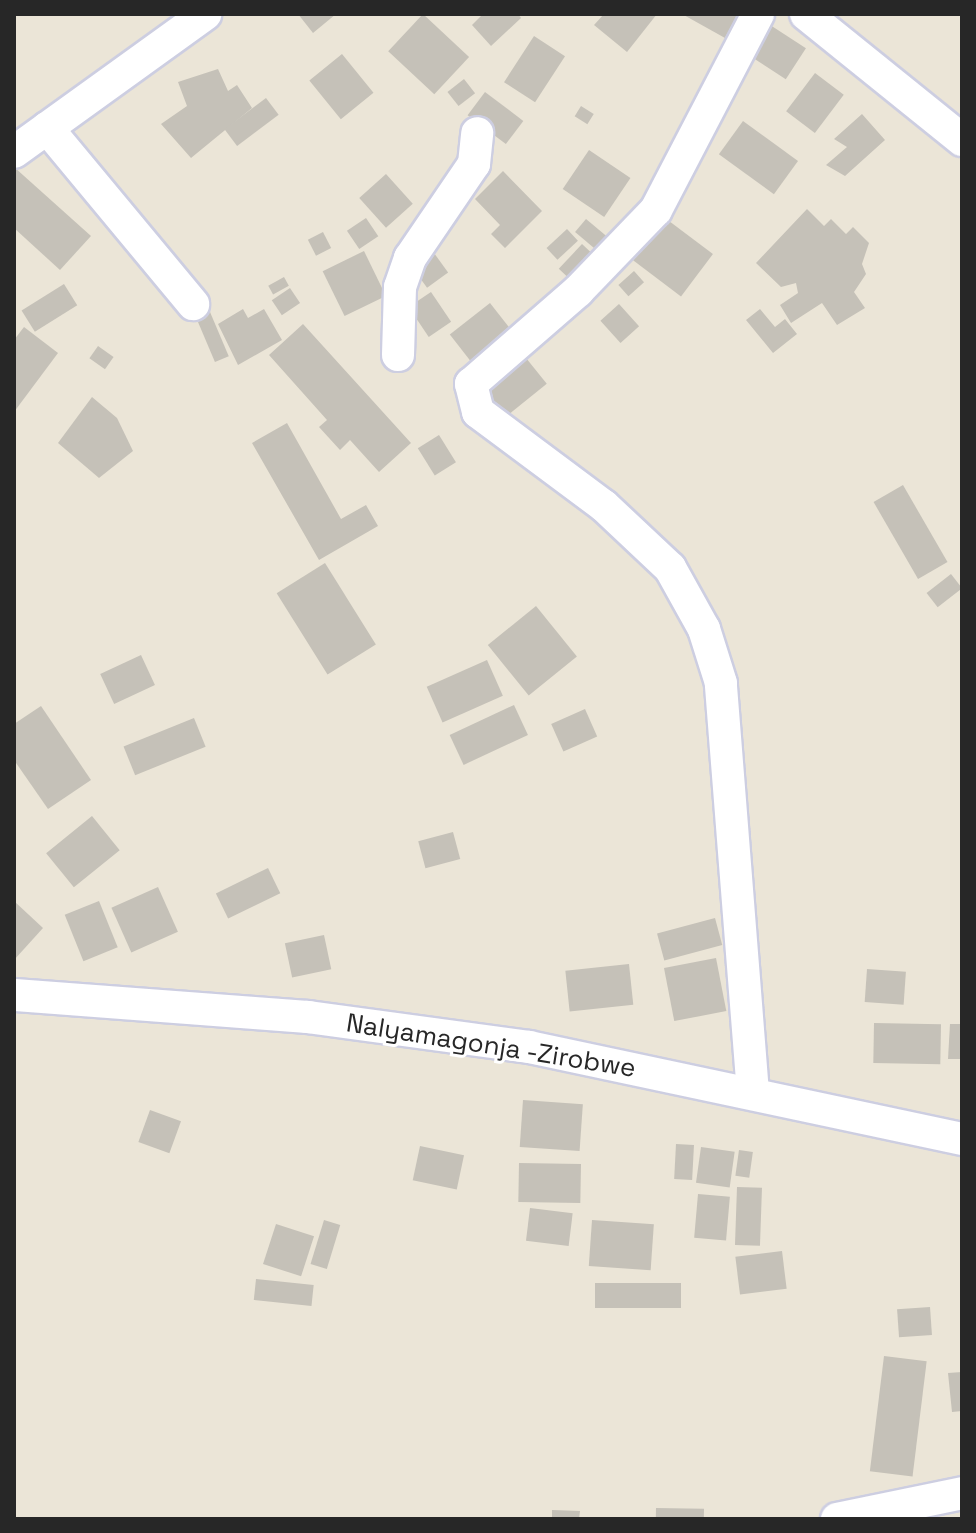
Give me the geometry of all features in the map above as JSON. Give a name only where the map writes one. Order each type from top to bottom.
[{"type":"street","points":[[14,152],[205,14]]},
{"type":"street","points":[[753,1093],[721,683],[704,629],[670,568],[604,506],[478,412],[471,384],[578,291],[656,210],[758,14]]},
{"type":"street","points":[[806,14],[962,140]]},
{"type":"street","points":[[47,128],[193,304]]},
{"type":"street","points":[[398,355],[400,287],[410,258],[474,164],[477,133]]},
{"type":"street","name":"Nalyamagonja -Zirobwe","points":[[14,995],[308,1017],[529,1047],[962,1139]]},
{"type":"street","points":[[837,1519],[962,1493]]},
{"type":"building","points":[[298,14],[336,14],[313,33]]},
{"type":"building","points":[[423,14],[469,57],[434,94],[388,51]]},
{"type":"building","points":[[483,14],[518,14],[521,18],[491,46],[472,25]]},
{"type":"building","points":[[604,14],[657,14],[627,52],[594,25]]},
{"type":"building","points":[[682,14],[738,14],[725,38]]},
{"type":"building","points":[[764,21],[806,48],[786,79],[744,52]]},
{"type":"building","points":[[534,36],[565,56],[535,102],[504,82]]},
{"type":"building","points":[[342,54],[373,93],[341,119],[309,80]]},
{"type":"building","points":[[218,69],[228,91],[237,85],[252,108],[191,158],[161,124],[187,106],[178,82]]},
{"type":"building","points":[[815,73],[844,95],[815,133],[786,111]]},
{"type":"building","points":[[464,79],[475,93],[459,106],[447,92]]},
{"type":"building","points":[[485,92],[523,121],[506,144],[468,115]]},
{"type":"building","points":[[266,98],[279,115],[237,146],[224,129]]},
{"type":"building","points":[[581,106],[594,114],[587,124],[575,116]]},
{"type":"building","points":[[862,114],[885,140],[845,176],[826,165],[847,147],[834,139]]},
{"type":"building","points":[[743,121],[798,161],[774,194],[719,154]]},
{"type":"building","points":[[589,150],[630,178],[604,217],[563,189]]},
{"type":"building","points":[[14,167],[91,236],[60,270],[14,228]]},
{"type":"building","points":[[503,171],[542,211],[505,248],[491,234],[500,225],[475,199]]},
{"type":"building","points":[[386,174],[413,204],[386,228],[359,198]]},
{"type":"building","points":[[807,209],[824,226],[831,219],[846,234],[853,227],[869,243],[862,264],[866,274],[854,292],[865,308],[837,325],[822,303],[791,323],[780,305],[798,293],[796,283],[781,287],[756,263]]},
{"type":"building","points":[[366,218],[378,236],[359,249],[347,231]]},
{"type":"building","points":[[665,218],[713,254],[681,296],[633,260]]},
{"type":"building","points":[[586,219],[612,241],[601,254],[575,232]]},
{"type":"building","points":[[567,229],[578,241],[557,260],[547,248]]},
{"type":"building","points":[[323,232],[331,248],[316,256],[308,240]]},
{"type":"building","points":[[582,244],[594,255],[571,280],[559,269]]},
{"type":"building","points":[[364,251],[386,296],[345,316],[323,271]]},
{"type":"building","points":[[434,253],[448,272],[427,288],[413,268]]},
{"type":"building","points":[[634,271],[644,282],[628,296],[618,285]]},
{"type":"building","points":[[284,277],[289,286],[273,294],[268,286]]},
{"type":"building","points":[[64,284],[77,305],[35,332],[22,310]]},
{"type":"building","points":[[290,288],[300,303],[282,315],[272,300]]},
{"type":"building","points":[[431,292],[451,322],[429,337],[409,307]]},
{"type":"building","points":[[490,303],[514,334],[474,365],[450,334]]},
{"type":"building","points":[[619,304],[639,326],[620,343],[600,321]]},
{"type":"building","points":[[243,309],[248,318],[264,309],[282,340],[238,365],[218,324]]},
{"type":"building","points":[[760,309],[775,327],[785,319],[797,334],[773,353],[746,320]]},
{"type":"building","points":[[210,312],[229,356],[215,362],[196,318]]},
{"type":"building","points":[[303,324],[411,443],[379,472],[350,440],[340,450],[319,427],[327,420],[269,355]]},
{"type":"building","points":[[24,327],[58,353],[14,412],[14,340]]},
{"type":"building","points":[[98,346],[114,357],[105,369],[89,358]]},
{"type":"building","points":[[526,358],[547,384],[506,417],[485,391]]},
{"type":"building","points":[[92,397],[117,418],[133,451],[99,478],[58,443]]},
{"type":"building","points":[[287,423],[341,519],[366,505],[378,526],[319,560],[252,443]]},
{"type":"building","points":[[439,435],[456,462],[435,475],[418,448]]},
{"type":"building","points":[[903,485],[948,562],[918,579],[874,502]]},
{"type":"building","points":[[325,563],[376,644],[328,675],[277,593]]},
{"type":"building","points":[[951,574],[962,588],[938,607],[927,593]]},
{"type":"building","points":[[536,606],[577,657],[529,696],[488,645]]},
{"type":"building","points":[[141,655],[155,685],[114,704],[100,674]]},
{"type":"building","points":[[487,660],[503,696],[443,722],[427,687]]},
{"type":"building","points":[[514,705],[528,735],[464,765],[450,735]]},
{"type":"building","points":[[41,706],[91,780],[48,809],[14,760],[14,724]]},
{"type":"building","points":[[585,709],[597,736],[563,751],[551,724]]},
{"type":"building","points":[[194,718],[206,747],[135,775],[124,746]]},
{"type":"building","points":[[92,816],[120,850],[74,887],[46,853]]},
{"type":"building","points":[[453,832],[460,859],[425,868],[418,841]]},
{"type":"building","points":[[268,868],[280,893],[228,919],[216,893]]},
{"type":"building","points":[[158,887],[178,932],[131,953],[111,908]]},
{"type":"building","points":[[14,901],[43,928],[14,960]]},
{"type":"building","points":[[99,901],[118,947],[83,961],[65,915]]},
{"type":"building","points":[[715,918],[722,945],[664,961],[657,934]]},
{"type":"building","points":[[324,935],[331,969],[292,978],[285,943]]},
{"type":"building","points":[[716,958],[726,1011],[674,1021],[664,968]]},
{"type":"building","points":[[629,964],[633,1005],[570,1011],[565,971]]},
{"type":"building","points":[[867,969],[906,972],[904,1005],[865,1002]]},
{"type":"building","points":[[874,1023],[941,1024],[940,1064],[873,1063]]},
{"type":"building","points":[[950,1024],[962,1024],[962,1059],[948,1059]]},
{"type":"building","points":[[523,1100],[583,1104],[580,1151],[520,1147]]},
{"type":"building","points":[[150,1110],[181,1121],[169,1153],[138,1142]]},
{"type":"building","points":[[676,1144],[694,1145],[692,1180],[674,1179]]},
{"type":"building","points":[[420,1146],[464,1155],[457,1190],[413,1180]]},
{"type":"building","points":[[701,1147],[735,1152],[730,1187],[696,1183]]},
{"type":"building","points":[[739,1150],[753,1152],[749,1178],[735,1176]]},
{"type":"building","points":[[519,1163],[581,1164],[580,1203],[518,1202]]},
{"type":"building","points":[[737,1187],[762,1188],[760,1246],[735,1245]]},
{"type":"building","points":[[698,1194],[730,1197],[726,1241],[694,1238]]},
{"type":"building","points":[[530,1208],[573,1213],[569,1246],[526,1241]]},
{"type":"building","points":[[324,1220],[340,1225],[327,1269],[311,1264]]},
{"type":"building","points":[[592,1220],[654,1224],[651,1270],[589,1266]]},
{"type":"building","points":[[276,1224],[314,1236],[301,1276],[263,1264]]},
{"type":"building","points":[[782,1251],[787,1289],[740,1294],[735,1257]]},
{"type":"building","points":[[256,1279],[314,1285],[311,1306],[254,1300]]},
{"type":"building","points":[[595,1283],[681,1283],[681,1308],[595,1308]]},
{"type":"building","points":[[930,1307],[932,1335],[899,1337],[897,1309]]},
{"type":"building","points":[[884,1356],[927,1361],[913,1476],[870,1471]]},
{"type":"building","points":[[962,1372],[962,1411],[952,1412],[948,1373]]},
{"type":"building","points":[[656,1508],[704,1509],[704,1519],[656,1519]]},
{"type":"building","points":[[552,1510],[580,1511],[579,1519],[552,1519]]}]
